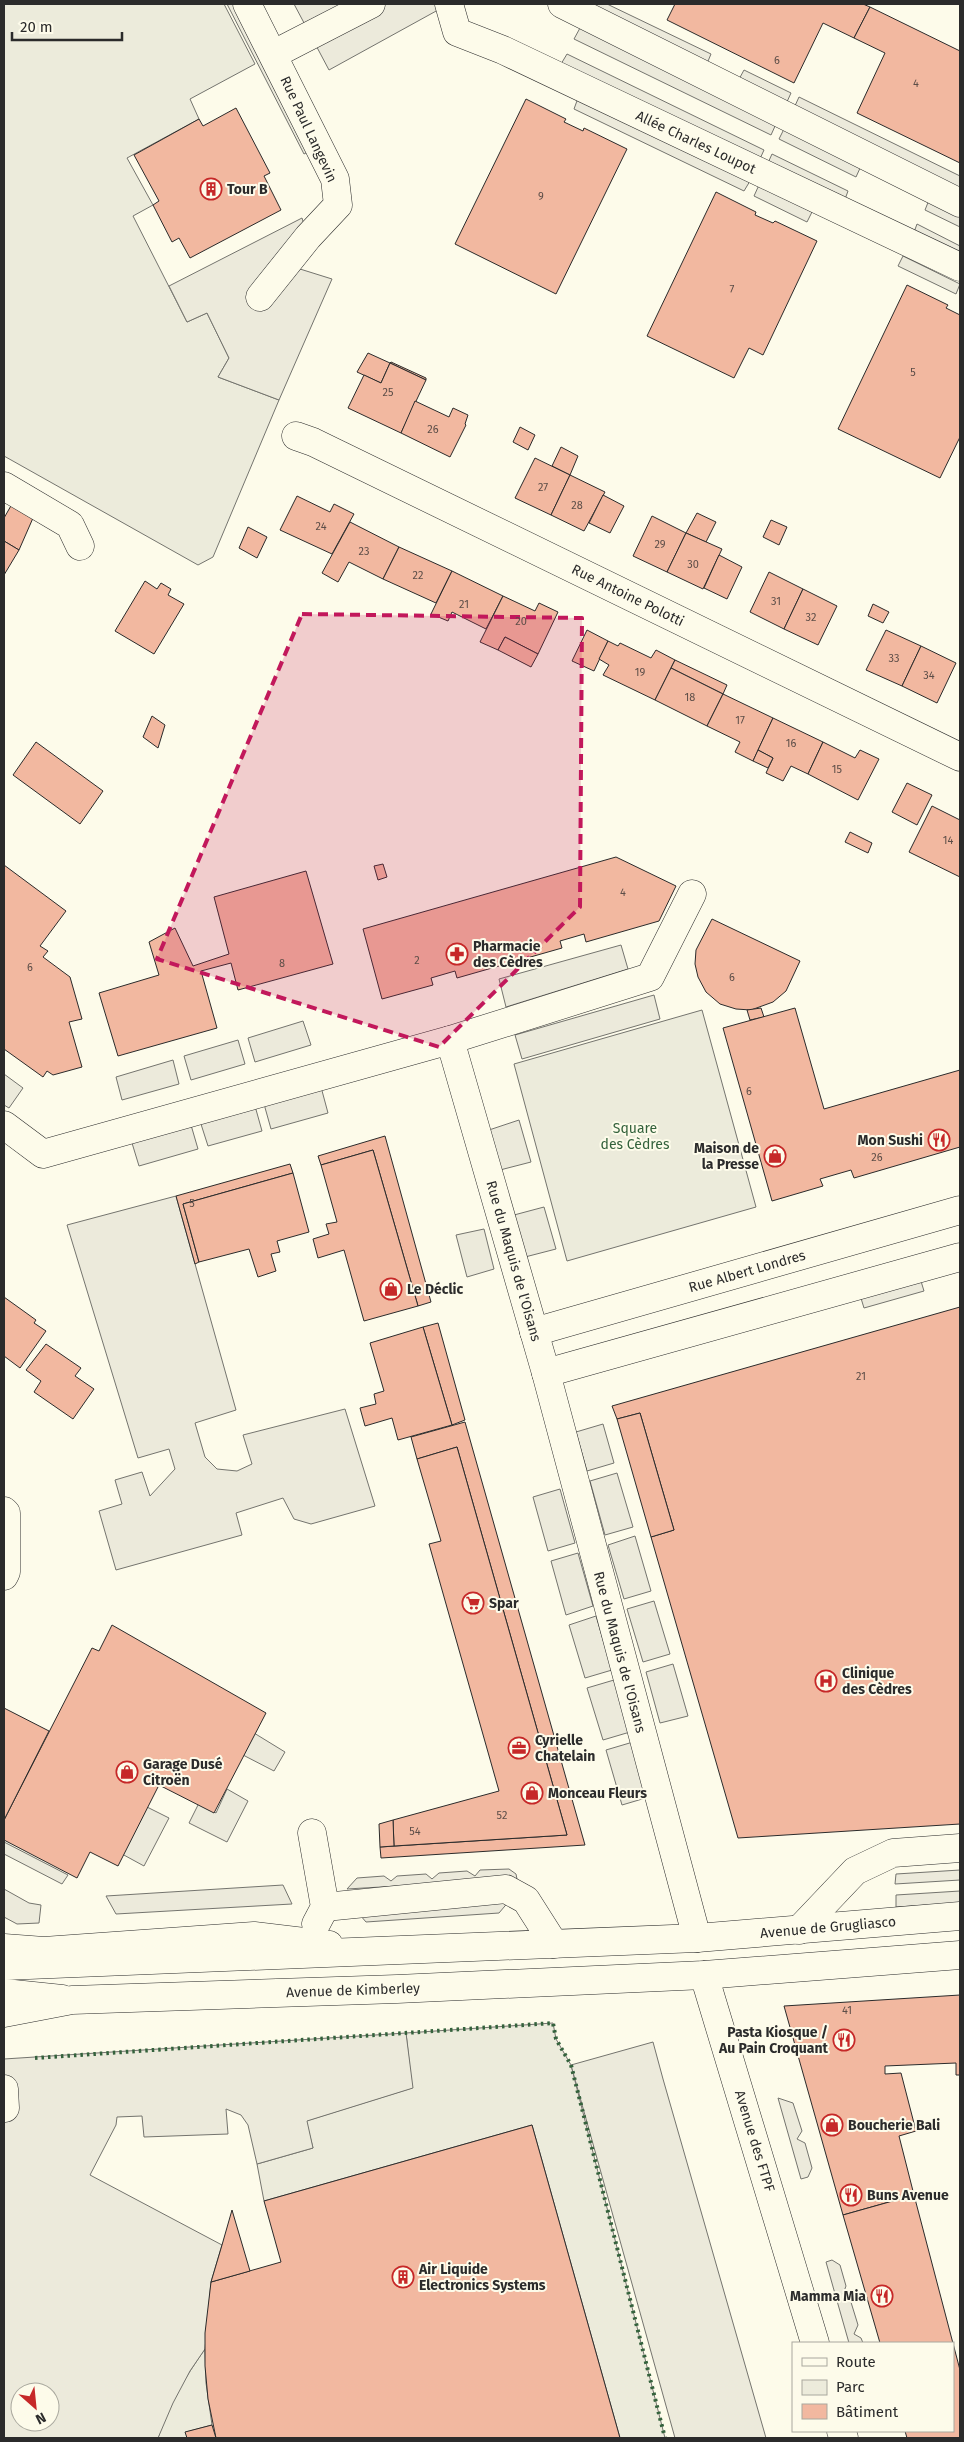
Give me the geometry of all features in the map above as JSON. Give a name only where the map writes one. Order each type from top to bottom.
[{"type":"street","name":"Rue Paul Langevin","points":[[247,4],[274,54],[335,179],[338,205],[308,236],[260,297]]},
{"type":"street","points":[[274,54],[371,4]]},
{"type":"street","name":"Allée Charles Loupot","points":[[449,4],[457,32],[503,50],[960,267]]},
{"type":"street","points":[[562,4],[960,203]]},
{"type":"street","name":"Rue Antoine Polotti","points":[[296,436],[313,442],[960,757]]},
{"type":"street","points":[[4,486],[70,525],[80,546]]},
{"type":"street","points":[[4,1125],[43,1154],[450,1040],[650,978],[692,894]]},
{"type":"street","name":"Rue du Maquis de l'Oisans","points":[[450,1040],[546,1373],[697,1938]]},
{"type":"street","name":"Rue Albert Londres","points":[[534,1332],[960,1210]]},
{"type":"street","points":[[546,1373],[960,1257]]},
{"type":"street","points":[[4,1576],[6,1572],[5,1512]]},
{"type":"street","points":[[307,1942],[325,1907],[312,1833]]},
{"type":"street","points":[[799,1930],[855,1871],[893,1853],[960,1848]]},
{"type":"street","points":[[325,1907],[506,1889],[526,1900],[554,1944]]},
{"type":"street","name":"Avenue de Grugliasco","points":[[697,1938],[960,1916]]},
{"type":"street","points":[[4,1948],[44,1952],[254,1936],[385,1952]]},
{"type":"street","points":[[4,1966],[697,1938]]},
{"type":"street","name":"Avenue des FTPF","points":[[697,1938],[704,1975],[816,2342]]},
{"type":"street","points":[[704,1975],[960,1955]]},
{"type":"street","name":"Avenue de Kimberley","points":[[4,2013],[72,2000],[397,1989],[704,1975]]},
{"type":"street","points":[[4,1993],[72,2000]]},
{"type":"highlighted area","points":[[302,614],[582,618],[580,907],[439,1047],[157,959]]},
{"type":"green space","points":[[4,4],[224,4],[255,64],[190,99],[199,119],[127,158],[153,205],[133,216],[187,322],[207,313],[229,358],[218,377],[279,400],[213,557],[198,565],[4,456]]},
{"type":"green space","name":"Square des Cèdres","points":[[702,1010],[756,1207],[567,1261],[514,1064]]},
{"type":"green space","points":[[553,2023],[556,2039],[571,2065],[665,2438],[620,2438],[532,2125],[264,2201],[257,2164],[313,2148],[306,2121],[412,2088],[406,2033]]},
{"type":"green space","points":[[205,2349],[206,2383],[212,2425],[186,2432],[187,2438],[158,2438],[166,2414]]},
{"type":"shaded area","points":[[227,4],[241,4],[316,148],[304,154]]},
{"type":"shaded area","points":[[294,4],[435,4],[438,10],[329,70]]},
{"type":"shaded area","points":[[591,4],[607,4],[711,54],[706,66]]},
{"type":"shaded area","points":[[580,28],[776,124],[771,135],[574,39]]},
{"type":"shaded area","points":[[567,54],[764,150],[759,161],[561,64]]},
{"type":"shaded area","points":[[744,70],[791,93],[786,104],[738,81]]},
{"type":"shaded area","points":[[799,97],[960,176],[960,189],[794,108]]},
{"type":"shaded area","points":[[578,98],[750,181],[744,191],[574,109]]},
{"type":"shaded area","points":[[784,129],[861,166],[856,177],[779,139]]},
{"type":"shaded area","points":[[772,154],[848,191],[844,202],[767,165]]},
{"type":"shaded area","points":[[759,185],[812,212],[807,222],[754,196]]},
{"type":"shaded area","points":[[929,200],[960,214],[960,227],[925,210]]},
{"type":"shaded area","points":[[302,218],[311,248],[300,269],[332,279],[279,400],[218,377],[229,358],[207,313],[187,322],[169,286]]},
{"type":"shaded area","points":[[917,224],[960,246],[960,260],[913,235]]},
{"type":"shaded area","points":[[903,256],[960,284],[956,294],[898,266]]},
{"type":"shaded area","points":[[621,945],[628,969],[506,1007],[499,979]]},
{"type":"shaded area","points":[[654,995],[660,1019],[522,1059],[515,1035]]},
{"type":"shaded area","points":[[303,1021],[311,1045],[255,1062],[248,1038]]},
{"type":"shaded area","points":[[238,1040],[245,1064],[191,1080],[184,1056]]},
{"type":"shaded area","points":[[173,1060],[179,1084],[122,1100],[116,1077]]},
{"type":"shaded area","points":[[4,1074],[23,1088],[9,1108],[4,1105]]},
{"type":"shaded area","points":[[321,1087],[328,1113],[271,1129],[264,1104]]},
{"type":"shaded area","points":[[255,1106],[262,1131],[208,1146],[200,1121]]},
{"type":"shaded area","points":[[519,1120],[531,1162],[500,1170],[489,1130]]},
{"type":"shaded area","points":[[191,1125],[198,1149],[139,1166],[132,1143]]},
{"type":"shaded area","points":[[176,1196],[236,1410],[195,1423],[205,1457],[217,1469],[237,1471],[252,1464],[243,1435],[345,1409],[375,1506],[311,1524],[294,1519],[283,1498],[236,1513],[242,1535],[116,1570],[99,1511],[122,1504],[115,1480],[142,1472],[150,1496],[175,1469],[169,1449],[138,1458],[67,1225]]},
{"type":"shaded area","points":[[544,1207],[556,1249],[525,1257],[514,1215]]},
{"type":"shaded area","points":[[484,1229],[494,1269],[467,1277],[456,1235]]},
{"type":"shaded area","points":[[920,1278],[924,1291],[864,1308],[860,1295]]},
{"type":"shaded area","points":[[603,1424],[614,1463],[587,1471],[576,1432]]},
{"type":"shaded area","points":[[617,1473],[633,1527],[605,1535],[590,1481]]},
{"type":"shaded area","points":[[560,1489],[575,1543],[548,1551],[533,1497]]},
{"type":"shaded area","points":[[635,1536],[651,1591],[624,1599],[608,1545]]},
{"type":"shaded area","points":[[578,1553],[593,1606],[566,1615],[551,1561]]},
{"type":"shaded area","points":[[654,1601],[670,1654],[643,1662],[627,1609]]},
{"type":"shaded area","points":[[596,1616],[612,1670],[585,1678],[569,1625]]},
{"type":"shaded area","points":[[673,1664],[688,1716],[660,1723],[646,1672]]},
{"type":"shaded area","points":[[614,1680],[630,1732],[603,1740],[587,1688]]},
{"type":"shaded area","points":[[254,1733],[285,1752],[274,1771],[243,1755]]},
{"type":"shaded area","points":[[633,1742],[649,1797],[622,1805],[606,1750]]},
{"type":"shaded area","points":[[227,1789],[248,1801],[227,1842],[189,1823],[199,1803],[216,1813]]},
{"type":"shaded area","points":[[145,1806],[169,1818],[144,1866],[122,1854]]},
{"type":"shaded area","points":[[4,1842],[68,1875],[62,1884],[4,1854]]},
{"type":"shaded area","points":[[509,1869],[516,1874],[517,1879],[347,1889],[357,1878],[384,1876],[391,1881],[397,1876],[426,1874],[432,1879],[439,1873],[467,1871],[475,1876],[480,1870]]},
{"type":"shaded area","points":[[960,1870],[960,1880],[895,1884],[896,1874]]},
{"type":"shaded area","points":[[283,1885],[292,1904],[116,1914],[106,1896]]},
{"type":"shaded area","points":[[4,1889],[29,1903],[41,1905],[39,1923],[17,1924],[4,1917]]},
{"type":"shaded area","points":[[960,1891],[960,1903],[896,1907],[896,1895]]},
{"type":"shaded area","points":[[510,1900],[499,1913],[366,1922],[354,1908]]},
{"type":"shaded area","points":[[406,2033],[413,2088],[307,2121],[313,2148],[257,2164],[248,2125],[241,2115],[226,2109],[228,2134],[144,2137],[142,2116],[117,2117],[116,2125],[90,2175],[222,2245],[211,2282],[205,2349],[190,2371],[173,2403],[158,2438],[4,2438],[4,2059]]},
{"type":"shaded area","points":[[653,2042],[766,2438],[675,2438],[571,2065]]},
{"type":"shaded area","points":[[778,2098],[793,2103],[802,2131],[797,2139],[805,2143],[812,2168],[808,2177],[801,2179]]},
{"type":"shaded area","points":[[832,2260],[840,2265],[846,2286],[843,2294],[850,2299],[858,2325],[854,2334],[861,2338],[863,2342],[849,2342],[826,2262]]},
{"type":"building","points":[[675,4],[863,4],[870,7],[854,38],[823,23],[794,83],[667,20]]},
{"type":"building","points":[[870,7],[960,51],[960,163],[857,113],[885,53],[854,38]]},
{"type":"building","points":[[526,99],[566,119],[564,122],[583,131],[584,128],[627,149],[556,294],[455,244]]},
{"type":"building","name":"Tour B","points":[[236,108],[270,173],[264,176],[281,210],[190,258],[179,238],[172,242],[153,205],[159,201],[134,155],[199,119],[203,126]]},
{"type":"building","points":[[716,192],[756,212],[755,215],[773,223],[775,221],[817,241],[763,355],[749,348],[734,378],[647,336]]},
{"type":"building","points":[[907,285],[948,305],[946,308],[960,315],[960,437],[940,478],[838,429]]},
{"type":"building","points":[[368,353],[390,363],[381,383],[357,372]]},
{"type":"building","points":[[390,363],[426,378],[426,380]]},
{"type":"building","points":[[390,363],[426,380],[401,433],[348,408],[364,375],[381,383]]},
{"type":"building","points":[[415,401],[449,417],[453,408],[468,415],[466,425],[450,457],[401,433]]},
{"type":"building","points":[[520,427],[535,435],[528,450],[513,442]]},
{"type":"building","points":[[561,447],[578,456],[570,475],[552,466]]},
{"type":"building","points":[[535,458],[570,475],[551,515],[515,498]]},
{"type":"building","points":[[570,475],[605,492],[584,531],[551,515]]},
{"type":"building","points":[[603,495],[624,506],[610,533],[589,523]]},
{"type":"building","points":[[297,496],[330,512],[334,504],[354,514],[332,554],[280,530]]},
{"type":"building","points":[[12,504],[33,518],[19,550],[4,541],[4,518]]},
{"type":"building","points":[[697,513],[716,522],[706,542],[686,533]]},
{"type":"building","points":[[652,516],[686,533],[667,572],[633,556]]},
{"type":"building","points":[[771,520],[787,527],[779,545],[763,537]]},
{"type":"building","points":[[350,522],[399,547],[383,579],[349,562],[338,582],[322,573]]},
{"type":"building","points":[[248,527],[267,537],[257,558],[239,548]]},
{"type":"building","points":[[686,533],[722,549],[703,589],[667,572]]},
{"type":"building","points":[[4,541],[19,550],[4,575]]},
{"type":"building","points":[[399,547],[452,571],[436,603],[383,579]]},
{"type":"building","points":[[719,555],[742,567],[727,599],[704,588]]},
{"type":"building","points":[[452,571],[503,596],[486,629],[452,612],[448,621],[431,614]]},
{"type":"building","points":[[769,572],[803,589],[784,629],[750,612]]},
{"type":"building","points":[[145,581],[157,589],[161,583],[171,589],[168,595],[184,604],[154,654],[115,631]]},
{"type":"building","points":[[803,589],[837,606],[818,645],[784,629]]},
{"type":"building","points":[[503,596],[535,611],[539,603],[558,612],[538,654],[505,637],[498,650],[480,642]]},
{"type":"building","points":[[873,604],[889,612],[883,623],[868,616]]},
{"type":"building","points":[[587,630],[608,641],[594,671],[572,661]]},
{"type":"building","points":[[886,630],[921,646],[902,686],[866,670]]},
{"type":"building","points":[[505,637],[538,654],[531,667],[498,650]]},
{"type":"building","points":[[608,641],[618,646],[620,643],[651,658],[656,650],[675,660],[655,700],[603,675],[609,665],[599,659]]},
{"type":"building","points":[[921,646],[956,663],[937,703],[902,686]]},
{"type":"building","points":[[675,660],[727,685],[723,694],[671,668]]},
{"type":"building","points":[[671,668],[723,694],[707,726],[655,700]]},
{"type":"building","points":[[723,694],[773,718],[753,761],[735,752],[740,742],[707,726]]},
{"type":"building","points":[[152,716],[165,725],[158,748],[143,737]]},
{"type":"building","points":[[773,718],[823,742],[808,774],[791,766],[783,781],[766,773],[773,758],[758,750]]},
{"type":"building","points":[[36,742],[103,791],[80,824],[13,775]]},
{"type":"building","points":[[823,742],[855,758],[860,750],[879,759],[858,800],[808,774]]},
{"type":"building","points":[[758,750],[773,758],[768,768],[753,761]]},
{"type":"building","points":[[907,783],[932,795],[917,825],[892,812]]},
{"type":"building","points":[[932,806],[960,820],[960,877],[909,852]]},
{"type":"building","points":[[850,832],[872,843],[868,853],[845,842]]},
{"type":"building","points":[[616,857],[676,886],[659,921],[586,942],[584,934],[560,941],[562,948],[457,978],[455,971],[431,978],[433,985],[382,999],[363,929]]},
{"type":"building","points":[[383,864],[387,877],[378,880],[374,866]]},
{"type":"building","points":[[4,865],[66,911],[40,946],[48,951],[43,957],[70,977],[82,1019],[69,1022],[82,1067],[53,1075],[47,1071],[43,1077],[4,1049]]},
{"type":"building","points":[[306,871],[333,964],[238,990],[231,963],[201,971],[217,1028],[118,1056],[99,993],[159,975],[149,942],[175,928],[193,966],[229,954],[214,897]]},
{"type":"building","points":[[712,919],[800,961],[786,991],[773,1002],[751,1010],[736,1009],[720,1004],[706,992],[698,977],[695,964],[696,950]]},
{"type":"building","points":[[761,1008],[764,1017],[750,1020],[747,1010]]},
{"type":"building","points":[[795,1008],[824,1109],[960,1070],[960,1147],[854,1178],[851,1170],[820,1179],[823,1186],[772,1201],[723,1028]]},
{"type":"building","points":[[385,1136],[431,1302],[418,1306],[373,1150],[321,1165],[318,1156]]},
{"type":"building","points":[[373,1150],[418,1306],[364,1321],[344,1250],[318,1258],[313,1239],[329,1234],[326,1224],[337,1222],[321,1165]]},
{"type":"building","points":[[290,1164],[293,1173],[183,1204],[199,1262],[195,1264],[176,1196]]},
{"type":"building","points":[[293,1173],[309,1232],[277,1241],[280,1252],[271,1254],[276,1271],[258,1277],[249,1249],[199,1262],[183,1204]]},
{"type":"building","points":[[4,1297],[36,1320],[34,1323],[46,1331],[20,1368],[4,1356]]},
{"type":"building","name":"Clinique des Cèdres","points":[[960,1307],[960,1824],[738,1838],[651,1537],[674,1530],[640,1413],[617,1419],[612,1406]]},
{"type":"building","points":[[438,1323],[465,1420],[452,1425],[423,1327]]},
{"type":"building","points":[[423,1327],[452,1425],[398,1440],[392,1418],[365,1426],[360,1408],[376,1404],[374,1394],[384,1391],[370,1343]]},
{"type":"building","points":[[46,1344],[81,1368],[75,1376],[94,1389],[73,1419],[34,1392],[41,1381],[26,1370]]},
{"type":"building","points":[[640,1413],[674,1530],[651,1537],[617,1419]]},
{"type":"building","points":[[465,1422],[585,1845],[381,1858],[380,1847],[567,1835],[457,1447],[417,1459],[411,1437]]},
{"type":"building","points":[[457,1447],[567,1835],[394,1846],[393,1820],[499,1791],[429,1544],[441,1541],[417,1459]]},
{"type":"building","points":[[112,1625],[266,1713],[214,1813],[159,1785],[118,1866],[90,1852],[77,1878],[4,1840],[4,1820],[92,1648],[99,1651]]},
{"type":"building","points":[[4,1708],[49,1731],[4,1820]]},
{"type":"building","points":[[393,1820],[394,1846],[380,1847],[379,1824]]},
{"type":"building","points":[[960,1995],[960,2075],[956,2075],[956,2063],[885,2066],[885,2074],[901,2073],[916,2131],[899,2136],[914,2195],[843,2215],[784,2006]]},
{"type":"building","name":"Air Liquide Electronics Systems","points":[[532,2125],[620,2438],[216,2438],[208,2399],[205,2366],[205,2333],[211,2282],[281,2262],[264,2201]]},
{"type":"building","points":[[914,2195],[953,2342],[880,2342],[843,2215]]},
{"type":"building","points":[[232,2210],[250,2271],[211,2282],[222,2245]]},
{"type":"building","points":[[954,2347],[960,2370],[960,2438],[907,2438],[905,2432],[954,2432]]},
{"type":"building","points":[[212,2425],[216,2438],[187,2438],[185,2432]]},
{"type":"hedge","points":[[35,2058],[553,2023],[556,2039],[571,2065],[665,2438]]},
{"type":"place","name":"Tour B","points":[[211,189]]},
{"type":"place","name":"Pharmacie des Cèdres","points":[[457,954]]},
{"type":"place","name":"Mon Sushi","points":[[939,1140]]},
{"type":"place","name":"Maison de la Presse","points":[[775,1156]]},
{"type":"place","name":"Le Déclic","points":[[391,1289]]},
{"type":"place","name":"Spar","points":[[473,1603]]},
{"type":"place","name":"Clinique des Cèdres","points":[[826,1681]]},
{"type":"place","name":"Cyrielle Chatelain","points":[[519,1748]]},
{"type":"place","name":"Garage Dusé Citroën","points":[[127,1772]]},
{"type":"place","name":"Monceau Fleurs","points":[[532,1793]]},
{"type":"place","name":"Pasta Kiosque / Au Pain Croquant","points":[[844,2040]]},
{"type":"place","name":"Boucherie Bali","points":[[832,2125]]},
{"type":"place","name":"Buns Avenue","points":[[851,2195]]},
{"type":"place","name":"Air Liquide Electronics Systems","points":[[403,2277]]},
{"type":"place","name":"Mamma Mia","points":[[882,2296]]}]
